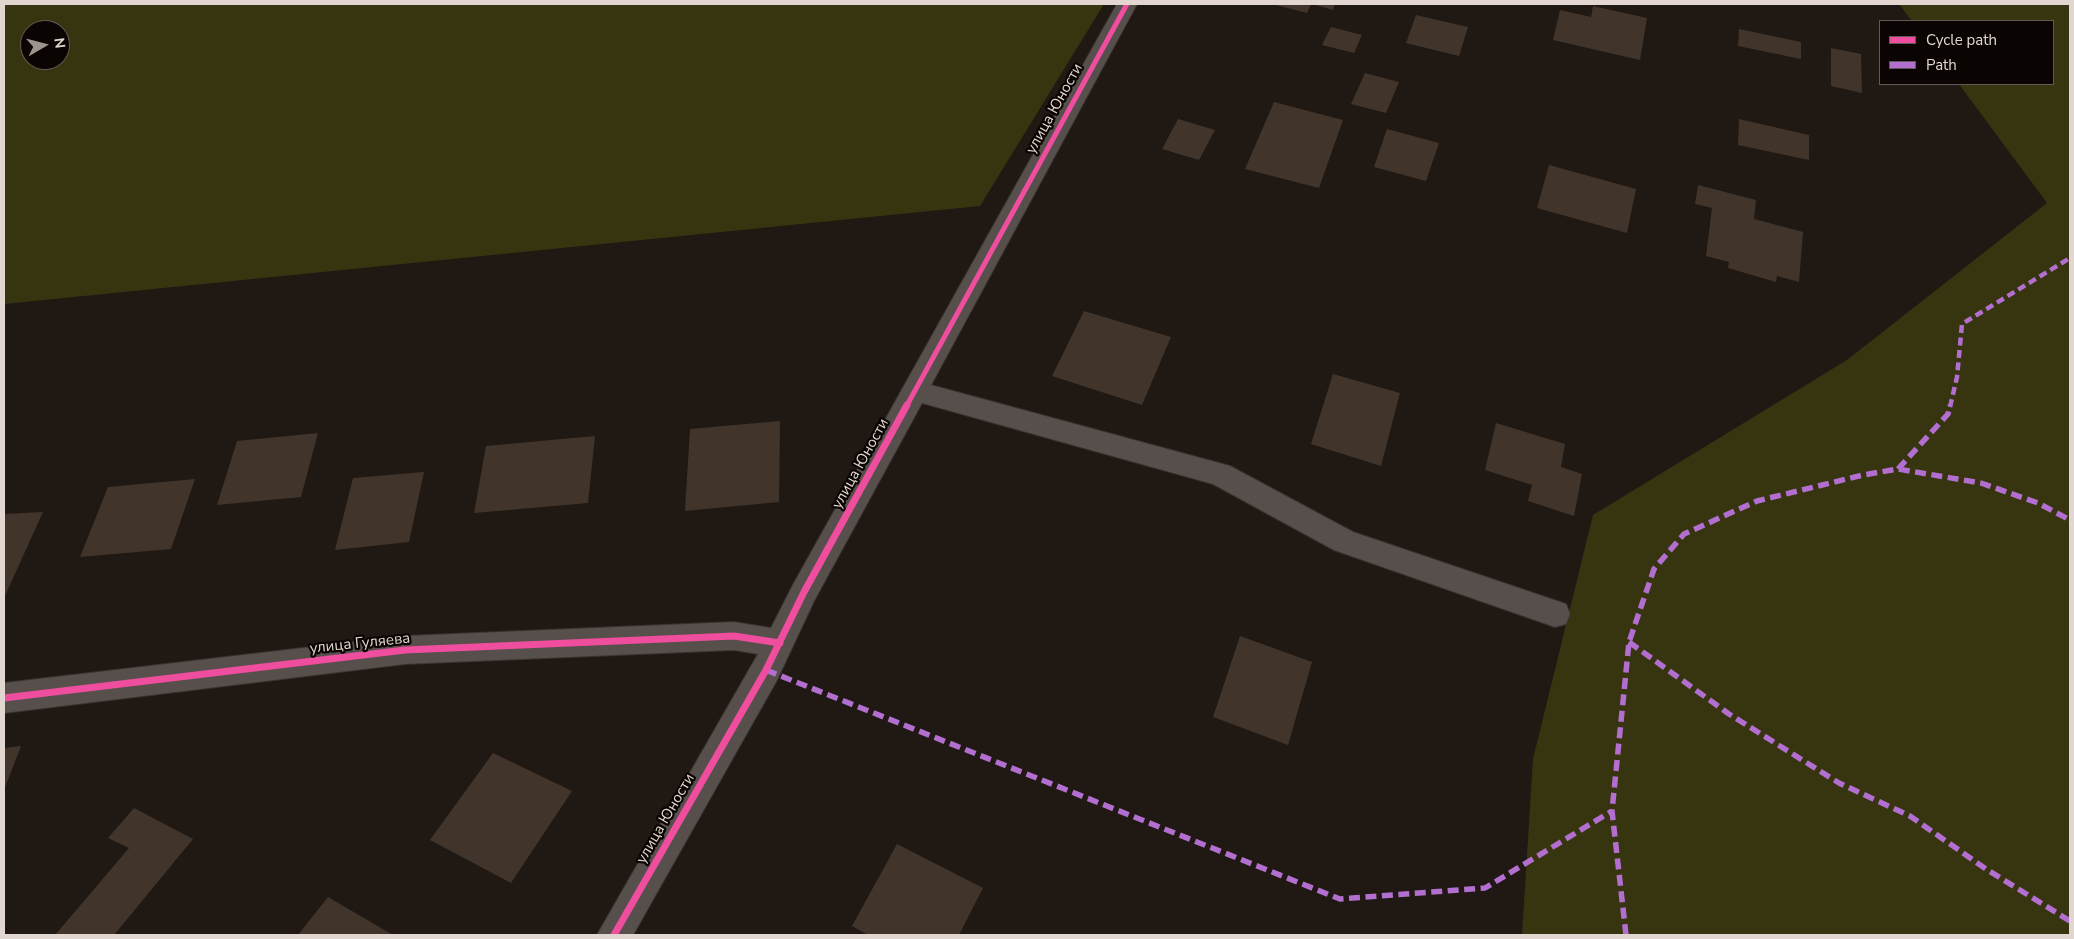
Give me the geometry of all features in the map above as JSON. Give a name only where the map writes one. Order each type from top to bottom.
[{"type":"street","name":"улица Юности","points":[[614,935],[780,643],[804,592],[1127,4]]},
{"type":"street","points":[[916,391],[1220,474],[1344,541],[1555,614]]},
{"type":"street","name":"улица Гуляева","points":[[4,698],[405,650],[734,636],[780,643]]},
{"type":"shaded area","points":[[7,4],[1104,4],[980,206],[4,304],[4,5]]},
{"type":"shaded area","points":[[1899,4],[2070,4],[2070,935],[1522,935],[1533,759],[1593,515],[1847,360],[2047,203],[1960,85],[2054,85],[2054,20],[1911,20]]},
{"type":"building","points":[[1272,4],[1311,4],[1307,13]]},
{"type":"building","points":[[1312,4],[1335,4],[1333,10]]},
{"type":"building","points":[[1593,6],[1647,18],[1640,60],[1553,40],[1560,10],[1591,17]]},
{"type":"building","points":[[1416,15],[1468,27],[1459,56],[1406,43]]},
{"type":"building","points":[[1331,27],[1362,35],[1354,53],[1322,45]]},
{"type":"building","points":[[1739,29],[1801,42],[1801,59],[1738,46]]},
{"type":"building","points":[[1831,48],[1861,54],[1862,93],[1831,86]]},
{"type":"building","points":[[1365,73],[1399,82],[1386,113],[1351,104]]},
{"type":"building","points":[[1274,102],[1343,120],[1319,188],[1245,169]]},
{"type":"building","points":[[1178,119],[1215,130],[1199,160],[1162,149]]},
{"type":"building","points":[[1739,119],[1809,135],[1809,160],[1738,145]]},
{"type":"building","points":[[1387,129],[1439,143],[1426,181],[1374,167]]},
{"type":"building","points":[[1549,165],[1636,189],[1627,233],[1537,208]]},
{"type":"building","points":[[1698,185],[1756,200],[1754,219],[1803,232],[1799,282],[1777,276],[1776,282],[1728,268],[1729,262],[1706,256],[1712,208],[1695,204]]},
{"type":"building","points":[[1084,311],[1171,337],[1142,405],[1052,376]]},
{"type":"building","points":[[1333,374],[1400,393],[1381,466],[1311,444]]},
{"type":"building","points":[[780,421],[779,502],[685,511],[690,429]]},
{"type":"building","points":[[1496,423],[1565,444],[1561,467],[1582,474],[1574,516],[1528,501],[1532,485],[1485,470]]},
{"type":"building","points":[[318,433],[301,497],[217,505],[237,441]]},
{"type":"building","points":[[595,436],[588,503],[474,513],[486,446]]},
{"type":"building","points":[[424,472],[409,542],[335,550],[353,478]]},
{"type":"building","points":[[195,479],[171,549],[80,557],[108,487]]},
{"type":"building","points":[[43,512],[4,598],[4,514]]},
{"type":"building","points":[[1240,636],[1312,662],[1288,745],[1213,717]]},
{"type":"building","points":[[21,746],[4,790],[4,748]]},
{"type":"building","points":[[493,753],[572,791],[511,883],[430,840]]},
{"type":"building","points":[[134,808],[193,839],[114,935],[55,935],[129,848],[108,838]]},
{"type":"building","points":[[897,844],[983,888],[959,935],[868,935],[852,926]]},
{"type":"building","points":[[328,897],[393,935],[298,935]]},
{"type":"marked path","points":[[1898,469],[1948,414],[1957,377],[1962,324],[2070,258]]},
{"type":"marked path","points":[[1626,935],[1612,811],[1629,642],[1654,569],[1684,534],[1757,501],[1863,475],[1898,469],[1981,483],[2038,503],[2070,520]]},
{"type":"marked path","points":[[1629,642],[1729,714],[1839,783],[1910,816],[1986,869],[2070,921]]},
{"type":"marked path","points":[[766,670],[1340,899],[1485,888],[1612,811]]},
{"type":"cycle path","points":[[614,935],[766,670],[804,592],[1127,4]]},
{"type":"cycle path","points":[[4,698],[405,650],[734,636],[780,643]]}]
